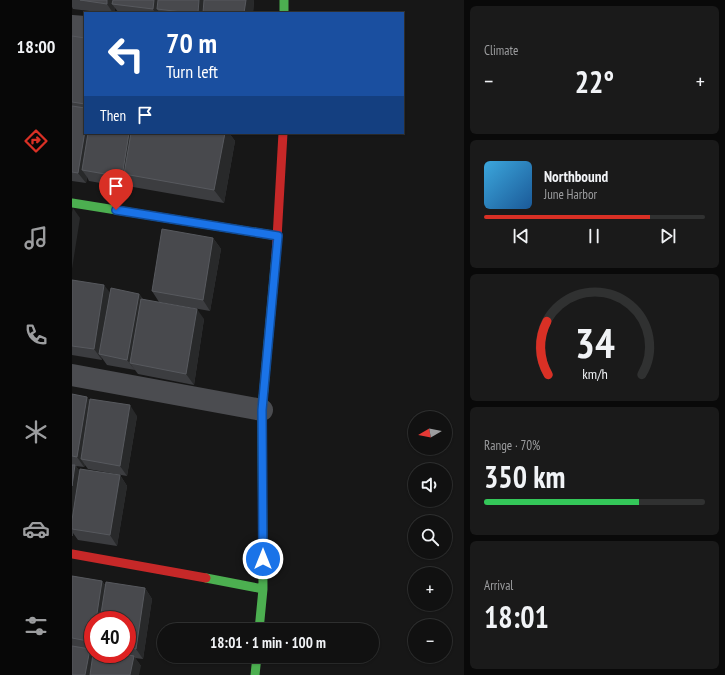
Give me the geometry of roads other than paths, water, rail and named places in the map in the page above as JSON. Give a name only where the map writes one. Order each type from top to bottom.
[{"type":"street","points":[[284,0],[284,12]]},
{"type":"street","points":[[72,26],[84,27]]},
{"type":"street","points":[[260,623],[263,588],[262,410],[278,236],[283,134]]},
{"type":"street","points":[[72,203],[278,236]]},
{"type":"street","points":[[72,375],[262,410]]},
{"type":"street","points":[[72,554],[263,588]]},
{"type":"street","points":[[255,675],[256,663]]}]
